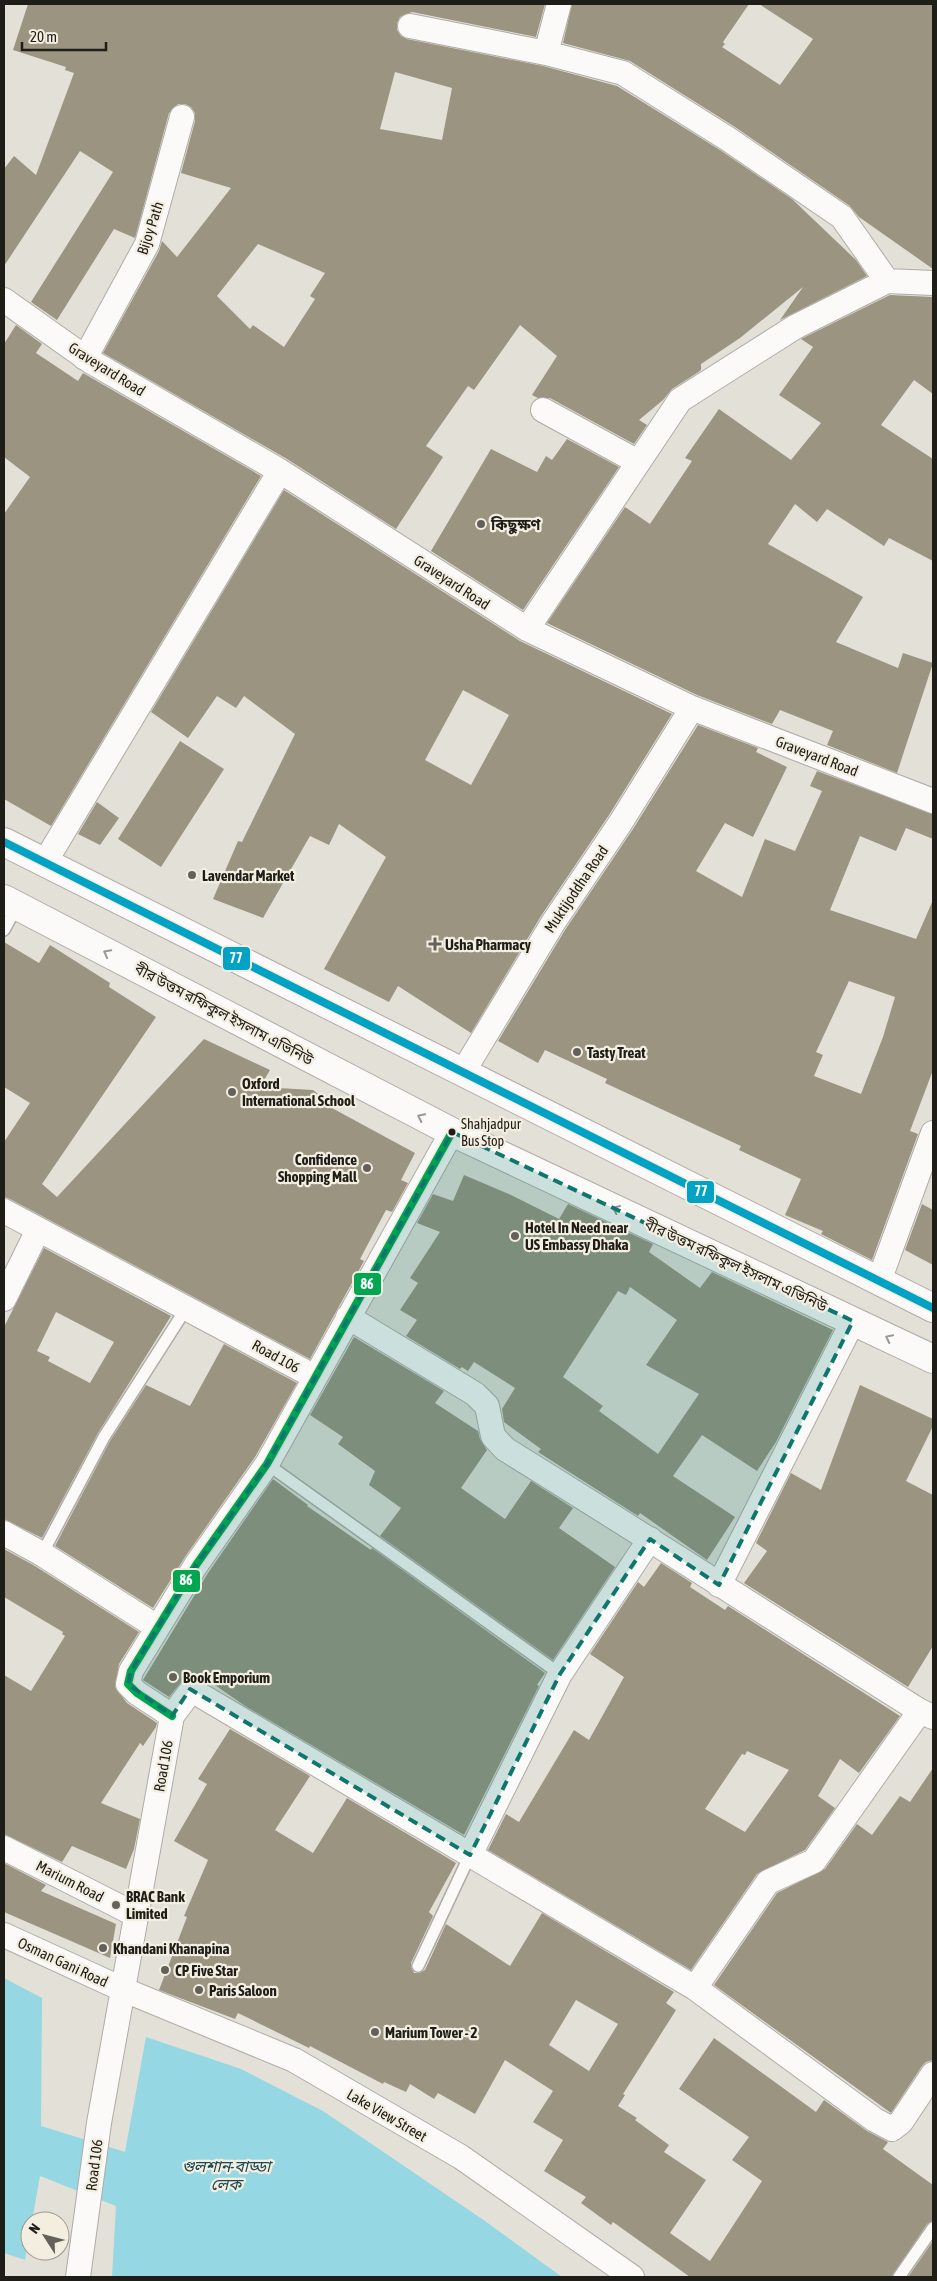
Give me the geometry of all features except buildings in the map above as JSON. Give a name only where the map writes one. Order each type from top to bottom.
[{"type":"main road","points":[[4,842],[933,1308]]},
{"type":"main road","name":"বীর উত্তম রফিকুল ইসলাম এভিনিউ","points":[[10,902],[452,1132],[933,1359]]},
{"type":"street","points":[[546,53],[560,4]]},
{"type":"street","points":[[410,26],[546,53],[623,73],[728,139],[842,217],[887,281]]},
{"type":"street","name":"Bijoy Path","points":[[86,358],[147,244],[182,117]]},
{"type":"street","points":[[527,629],[680,400],[795,327],[887,281],[933,284]]},
{"type":"street","name":"Graveyard Road","points":[[4,300],[86,358],[280,471],[527,629],[692,708],[933,802]]},
{"type":"street","points":[[543,410],[638,462]]},
{"type":"street","points":[[45,862],[280,471]]},
{"type":"street","name":"Muktijoddha Road","points":[[463,1072],[553,922],[621,822],[692,708]]},
{"type":"street","points":[[315,1377],[452,1132]]},
{"type":"street","points":[[878,1280],[933,1133]]},
{"type":"street","name":"Road 106","points":[[4,1211],[315,1377],[268,1464],[196,1565],[131,1671],[128,1684],[137,1693],[172,1716],[99,2123],[78,2277]]},
{"type":"street","points":[[4,1299],[38,1230]]},
{"type":"street","points":[[348,1317],[475,1394],[487,1406],[493,1436],[505,1449],[650,1539],[718,1585],[927,1714],[814,1861],[768,1882],[695,1988]]},
{"type":"street","points":[[718,1585],[853,1320]]},
{"type":"street","points":[[4,1533],[42,1554],[157,1627]]},
{"type":"street","points":[[470,1855],[560,1674],[650,1539]]},
{"type":"street","points":[[172,1716],[186,1695],[190,1692],[195,1692],[695,1988],[875,2120],[892,2128],[901,2122],[932,2080]]},
{"type":"street","name":"Marium Road","points":[[4,1848],[136,1915]]},
{"type":"street","name":"Osman Gani Road","points":[[4,1934],[122,1989]]},
{"type":"street","name":"Lake View Street","points":[[122,1989],[294,2060],[461,2157],[632,2277]]},
{"type":"lane","points":[[4,930],[10,902]]},
{"type":"lane","points":[[42,1554],[104,1437],[187,1307]]},
{"type":"lane","points":[[268,1464],[560,1674]]},
{"type":"lane","points":[[418,1966],[470,1855]]},
{"type":"lane","points":[[899,2277],[933,2228]]},
{"type":"highlighted area","points":[[452,1132],[853,1321],[719,1585],[650,1539],[560,1674],[470,1855],[190,1689],[172,1716],[128,1684],[131,1671],[196,1565],[267,1464]]},
{"type":"water","name":"গুলশান-বাড্ডা লেক","points":[[4,1978],[42,1998],[41,2126],[125,2152],[146,2037],[241,2069],[323,2111],[485,2221],[562,2277],[112,2277],[116,2206],[40,2176],[34,2211],[20,2211],[20,2258],[4,2253]]},
{"type":"transit line","name":"77","points":[[4,842],[933,1308]]},
{"type":"transit line","name":"86","points":[[172,1716],[137,1693],[128,1684],[131,1671],[196,1565],[267,1464],[452,1132]]},
{"type":"place","name":"কিছুক্ষণ","points":[[481,524]]},
{"type":"place","name":"Lavendar Market","points":[[192,875]]},
{"type":"place","name":"Usha Pharmacy","points":[[435,944]]},
{"type":"place","name":"Tasty Treat","points":[[577,1052]]},
{"type":"place","name":"Oxford International School","points":[[232,1092]]},
{"type":"place","name":"Shahjadpur Bus Stop","points":[[452,1132]]},
{"type":"place","name":"Confidence Shopping Mall","points":[[367,1168]]},
{"type":"place","name":"Hotel In Need near US Embassy Dhaka","points":[[515,1236]]},
{"type":"place","name":"Book Emporium","points":[[173,1677]]},
{"type":"place","name":"BRAC Bank Limited","points":[[116,1905]]},
{"type":"place","name":"Khandani Khanapina","points":[[103,1948]]},
{"type":"place","name":"CP Five Star","points":[[165,1970]]},
{"type":"place","name":"Paris Saloon","points":[[199,1990]]},
{"type":"place","name":"Marium Tower - 2","points":[[375,2032]]}]
